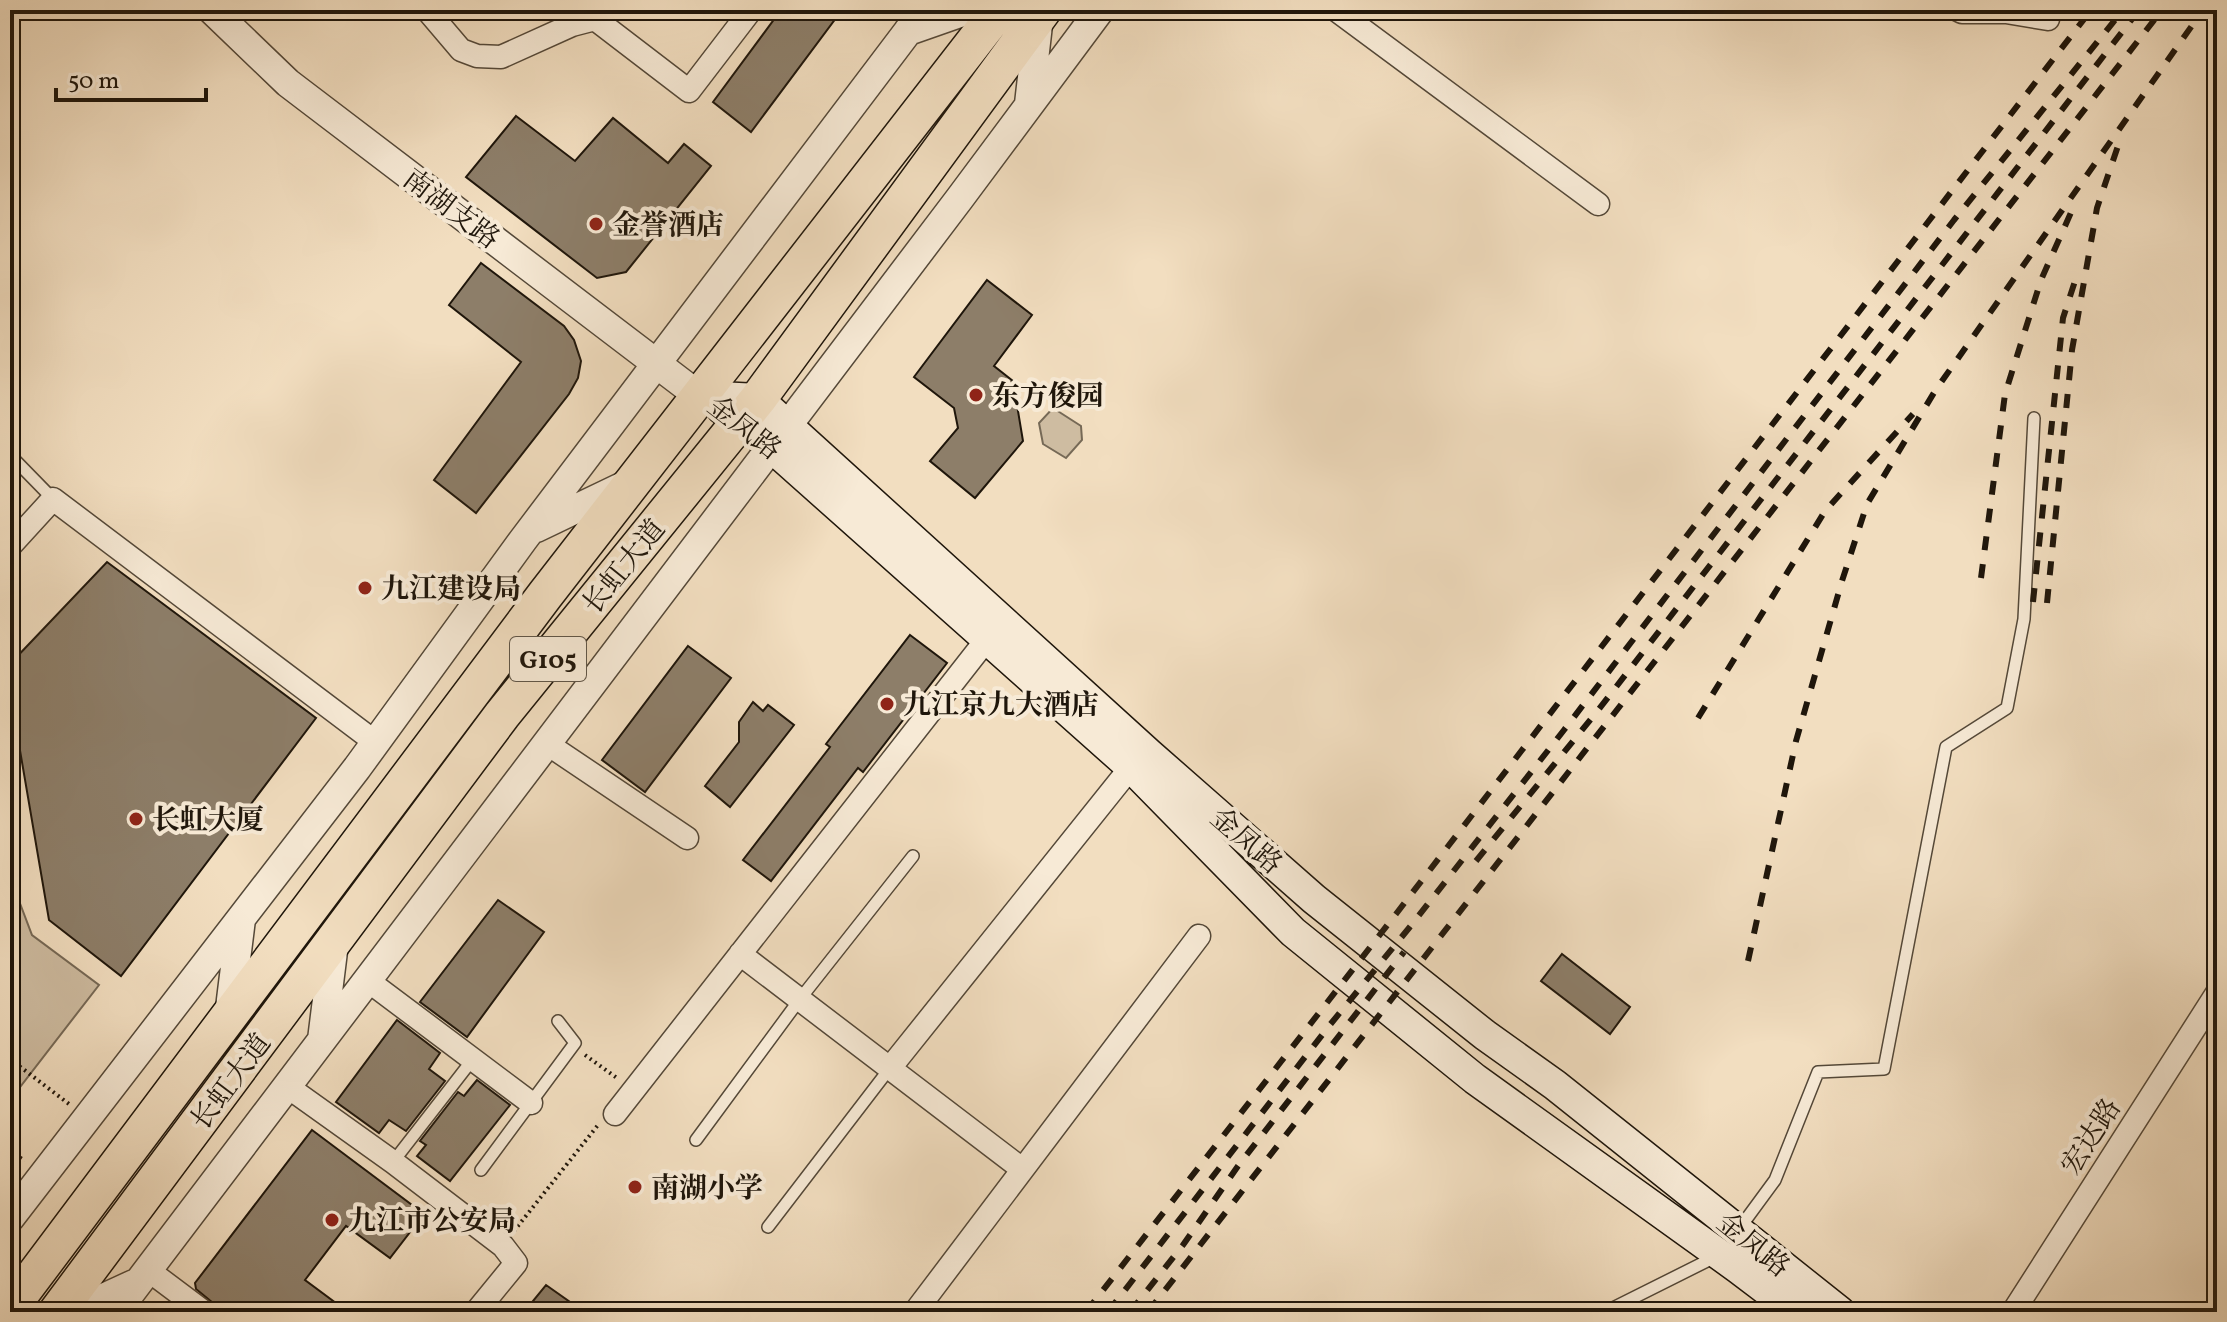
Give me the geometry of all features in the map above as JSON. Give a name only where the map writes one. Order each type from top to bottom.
[{"type":"highway","name":"长虹大道","points":[[10,1308],[633,482],[999,10]]},
{"type":"highway","name":"长虹大道","points":[[57,1312],[502,715],[750,409],[1041,13]]},
{"type":"main road","name":"金凤路","points":[[699,396],[750,409],[987,639],[1131,767],[1293,932],[1536,1125],[1840,1312]]},
{"type":"main road","name":"金凤路","points":[[779,436],[1314,899],[1485,1035],[1555,1085],[1729,1243],[1796,1312]]},
{"type":"street","name":"南湖支路","points":[[212,10],[288,83],[699,396]]},
{"type":"street","points":[[427,10],[461,50],[477,56],[501,57],[587,16],[689,91],[751,10]]},
{"type":"street","points":[[10,1218],[375,742],[530,531],[916,21],[968,10]]},
{"type":"street","points":[[116,1312],[1100,10]]},
{"type":"street","points":[[1336,10],[1598,204]]},
{"type":"street","points":[[1958,10],[2006,12],[2048,19]]},
{"type":"street","points":[[1029,104],[1041,13]]},
{"type":"street","points":[[530,531],[633,482]]},
{"type":"street","points":[[10,546],[53,499],[375,742]]},
{"type":"street","points":[[607,1118],[634,1090],[987,639]]},
{"type":"street","points":[[546,743],[687,838]]},
{"type":"street","points":[[890,1068],[1131,767]]},
{"type":"street","points":[[229,1019],[241,918]]},
{"type":"street","points":[[915,1312],[1199,936]]},
{"type":"street","points":[[322,1041],[334,943]]},
{"type":"street","points":[[740,954],[1022,1169]]},
{"type":"street","points":[[367,980],[531,1103]]},
{"type":"street","name":"宏达路","points":[[2013,1312],[2217,993]]},
{"type":"street","points":[[288,1087],[503,1246],[516,1263],[476,1312]]},
{"type":"street","points":[[73,1312],[144,1276]]},
{"type":"street","points":[[144,1276],[204,1312]]},
{"type":"lane","points":[[1605,1312],[1729,1243],[1775,1180],[1818,1072],[1884,1069],[1946,747],[2007,708],[2024,619],[2034,418]]},
{"type":"lane","points":[[10,455],[53,499]]},
{"type":"lane","points":[[696,1140],[800,999],[913,856]]},
{"type":"lane","points":[[481,1170],[575,1043],[558,1021]]},
{"type":"lane","points":[[393,1162],[473,1059]]},
{"type":"lane","points":[[768,1227],[890,1068]]},
{"type":"path","points":[[573,1046],[634,1090]]},
{"type":"path","points":[[10,1059],[86,1117]]},
{"type":"path","points":[[503,1246],[607,1118]]},
{"type":"shaded area","points":[[1053,408],[1081,426],[1082,440],[1066,458],[1043,444],[1039,423]]},
{"type":"shaded area","points":[[10,877],[32,935],[99,985],[10,1100]]},
{"type":"building","points":[[781,10],[842,10],[751,132],[713,102]]},
{"type":"building","name":"金誉酒店","points":[[516,116],[575,161],[613,118],[668,163],[684,144],[711,166],[626,272],[597,278],[466,177]]},
{"type":"building","points":[[481,263],[564,326],[574,340],[581,361],[578,378],[569,394],[476,513],[434,480],[521,362],[449,305]]},
{"type":"building","name":"东方俊园","points":[[987,280],[1032,315],[994,366],[1013,381],[1023,441],[975,498],[930,461],[958,428],[954,408],[914,377]]},
{"type":"building","name":"长虹大厦","points":[[107,562],[316,718],[121,976],[49,920],[10,692],[10,664]]},
{"type":"building","points":[[910,635],[947,663],[863,772],[858,768],[771,881],[743,860],[830,747],[826,744]]},
{"type":"building","points":[[688,646],[731,678],[645,792],[602,760]]},
{"type":"building","points":[[753,702],[763,711],[768,705],[794,725],[730,807],[705,786],[739,742],[739,722]]},
{"type":"building","points":[[498,900],[544,932],[467,1037],[420,1002]]},
{"type":"building","points":[[1562,954],[1630,1007],[1610,1034],[1541,981]]},
{"type":"building","points":[[397,1020],[440,1053],[429,1069],[445,1081],[406,1131],[389,1120],[379,1133],[336,1102]]},
{"type":"building","points":[[477,1080],[510,1105],[450,1181],[417,1156],[426,1145],[420,1141],[458,1092],[464,1096]]},
{"type":"building","name":"九江市公安局","points":[[312,1130],[424,1214],[390,1258],[346,1226],[305,1280],[348,1312],[224,1312],[196,1289],[195,1283]]},
{"type":"building","points":[[546,1285],[570,1302],[562,1312],[524,1312]]},
{"type":"railway","points":[[1086,1312],[2091,10]]},
{"type":"railway","points":[[1108,1312],[1329,1026],[1564,730],[1954,220],[2123,10]]},
{"type":"railway","points":[[1476,861],[1599,709],[2139,10]]},
{"type":"railway","points":[[1148,1312],[2162,10]]},
{"type":"railway","points":[[1748,961],[1796,741],[1867,504],[1935,391],[2203,10]]},
{"type":"railway","points":[[2047,603],[2072,350],[2097,208],[2121,137]]},
{"type":"railway","points":[[1981,578],[2005,394],[2041,280],[2073,208]]},
{"type":"railway","points":[[2033,602],[2063,318],[2075,281]]},
{"type":"railway","points":[[1698,718],[1825,511],[1913,414]]},
{"type":"railway","points":[[1130,1312],[1183,1245],[1238,1166],[1404,952]]},
{"type":"place","name":"金誉酒店","points":[[596,224]]},
{"type":"place","name":"东方俊园","points":[[976,395]]},
{"type":"place","name":"九江建设局","points":[[365,588]]},
{"type":"place","name":"九江京九大酒店","points":[[887,704]]},
{"type":"place","name":"长虹大厦","points":[[136,819]]},
{"type":"place","name":"南湖小学","points":[[635,1187]]},
{"type":"place","name":"九江市公安局","points":[[332,1220]]}]
